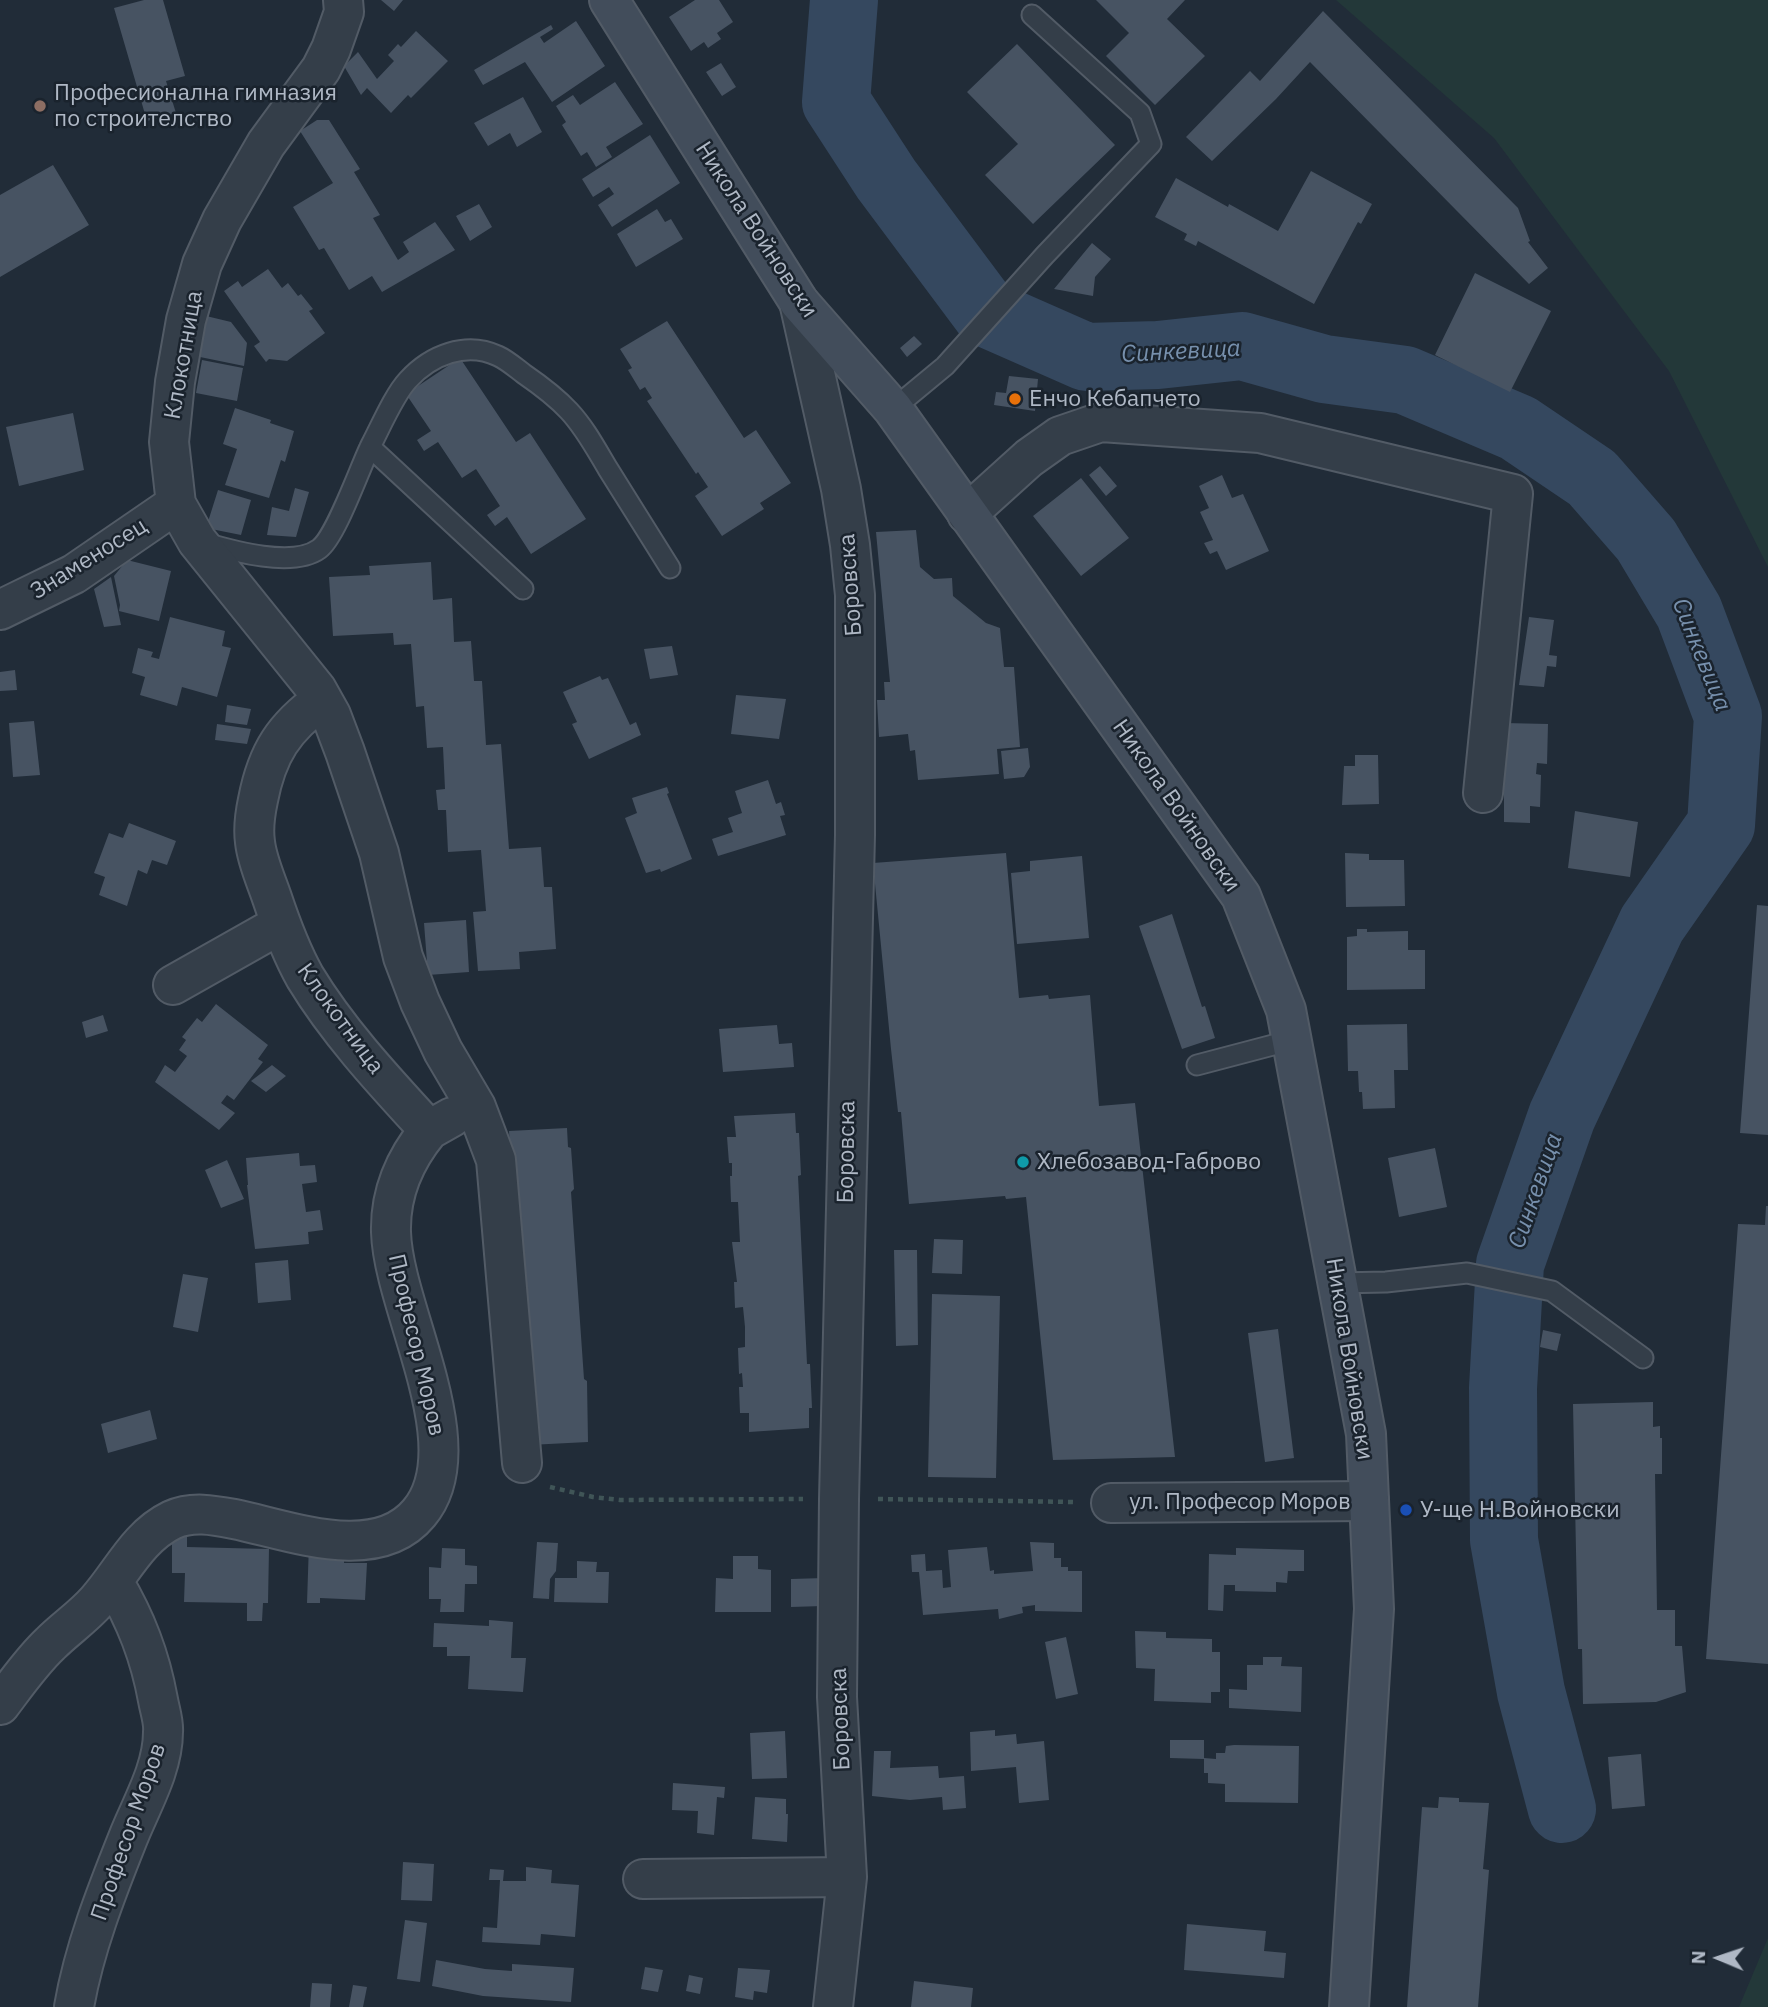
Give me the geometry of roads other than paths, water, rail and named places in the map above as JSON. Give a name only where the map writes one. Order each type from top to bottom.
[{"type":"street","name":"Клокотница","points":[[343,0],[344,12],[326,59],[266,144],[222,220],[202,264],[186,320],[175,382],[169,442],[176,504],[197,541],[317,690],[322,700],[345,752],[379,853],[403,957],[420,1002],[443,1051],[476,1107],[496,1160],[522,1463]]},
{"type":"street","name":"Никола Войновски","points":[[609,0],[799,302],[893,409],[1241,896],[1286,1010],[1366,1434],[1374,1609],[1349,2007]]},
{"type":"street","name":"Боровска","points":[[799,302],[841,489],[855,595],[855,835],[839,1499],[837,1697],[847,1877],[834,2007]]},
{"type":"street","points":[[967,514],[1029,458],[1060,436],[1101,422],[1260,433],[1513,494],[1483,793]]},
{"type":"street","name":"Знаменосец","points":[[0,610],[74,574],[176,504]]},
{"type":"street","name":"Клокотница","points":[[322,700],[302,714],[274,749],[262,780],[254,819],[257,852],[281,924],[306,977],[367,1061],[429,1130]]},
{"type":"street","points":[[173,985],[281,924]]},
{"type":"street","points":[[429,1130],[476,1107]]},
{"type":"street","name":"Професор Моров","points":[[0,1705],[49,1644],[96,1602],[135,1549],[157,1529],[173,1520],[192,1514],[213,1515],[327,1539],[371,1540],[388,1536],[406,1525],[430,1499],[439,1465],[438,1431],[396,1266],[391,1231],[398,1183],[415,1147],[429,1130]]},
{"type":"street","name":"ул. Професор Моров","points":[[1111,1503],[1369,1501]]},
{"type":"street","name":"Професор Моров","points":[[74,2007],[85,1961],[107,1894],[162,1751],[164,1731],[154,1673],[132,1615],[113,1581]]},
{"type":"street","points":[[643,1879],[847,1877]]},
{"type":"lane","points":[[893,409],[945,366],[1045,255],[1151,144],[1140,113],[1032,15]]},
{"type":"lane","points":[[197,541],[229,550],[270,556],[298,556],[318,550],[326,542],[370,447],[405,383],[420,368],[454,351],[471,348],[501,357],[569,411],[587,435],[670,568]]},
{"type":"lane","points":[[370,447],[523,589]]},
{"type":"lane","points":[[1197,1065],[1292,1040]]},
{"type":"lane","points":[[1337,1283],[1386,1282],[1467,1273],[1552,1292],[1643,1358]]},
{"type":"waterway","name":"Синкевица","points":[[844,0],[836,102],[886,179],[986,313],[1086,357],[1158,355],[1242,346],[1324,369],[1405,380],[1518,428],[1592,478],[1646,540],[1689,612],[1728,716],[1721,825],[1652,924],[1562,1116],[1510,1264],[1503,1388],[1504,1540],[1531,1692],[1562,1809]]},
{"type":"place","name":"Професионална гимназия по строителство","points":[[40,106]]},
{"type":"place","name":"Енчо Кебапчето","points":[[1015,399]]},
{"type":"place","name":"Хлебозавод-Габрово","points":[[1023,1162]]},
{"type":"place","name":"У-ще Н.Войновски","points":[[1406,1510]]}]
